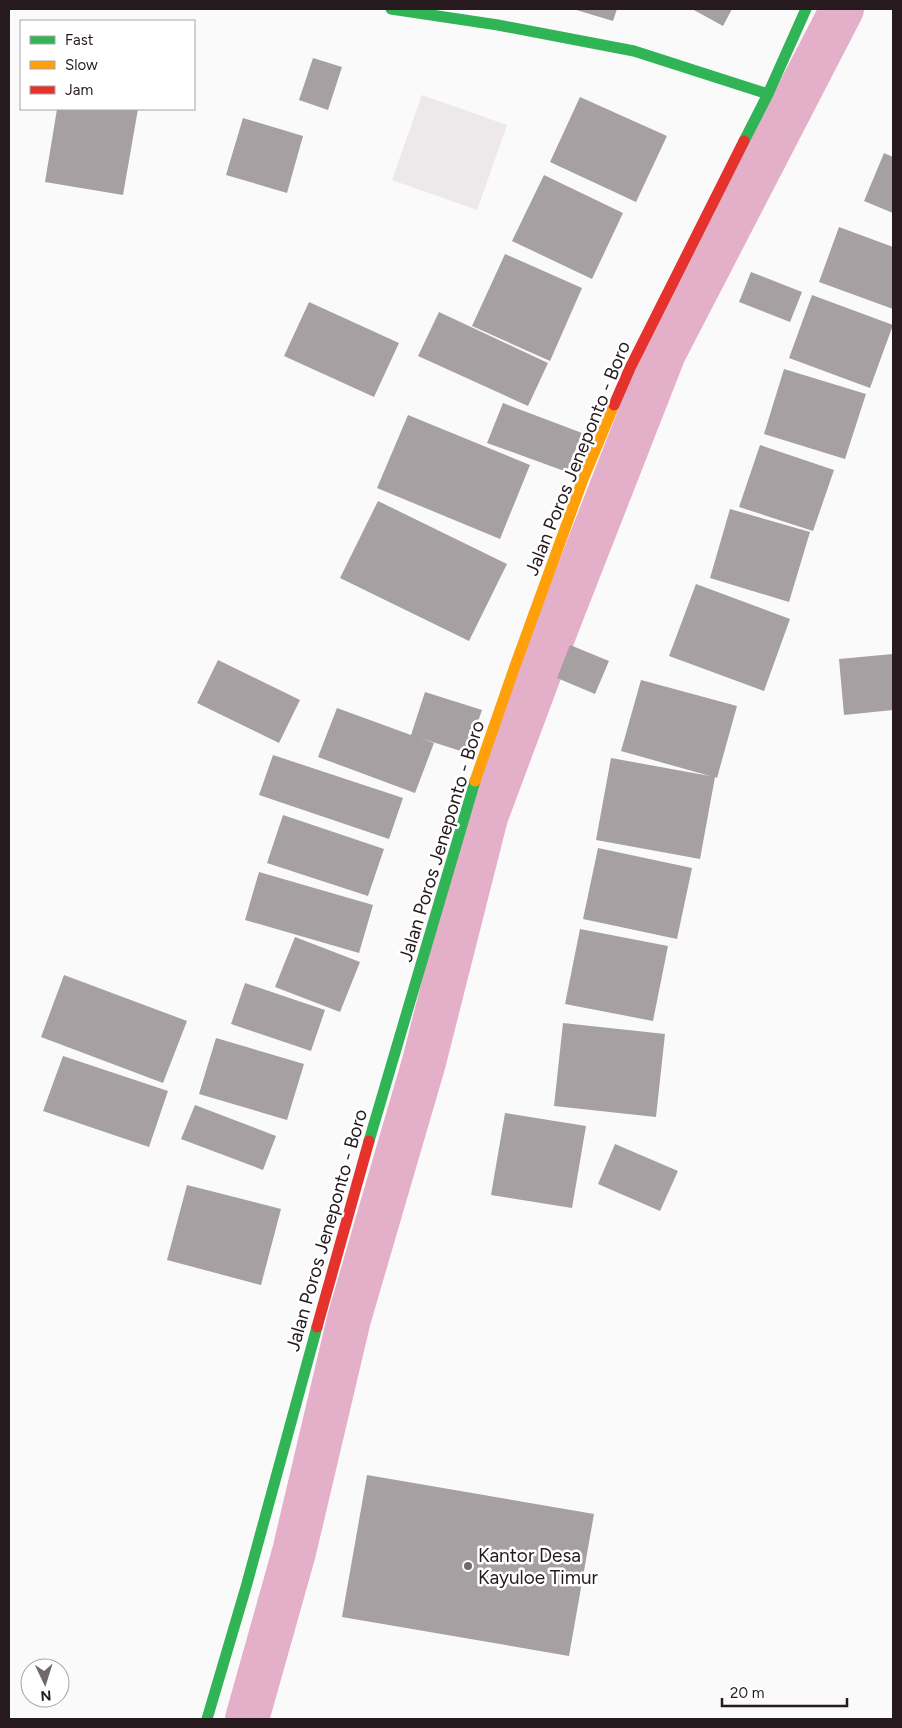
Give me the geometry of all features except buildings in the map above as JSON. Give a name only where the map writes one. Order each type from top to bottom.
[{"type":"main road","points":[[391,9],[498,25],[634,51],[768,94]]},
{"type":"main road","name":"Jalan Poros Jeneponto - Boro","points":[[208,1719],[392,1060],[480,767],[582,482],[626,377],[768,94],[806,9]]},
{"type":"shaded area","points":[[422,95],[507,125],[477,210],[392,180]]},
{"type":"waterway","points":[[247,1719],[294,1552],[349,1319],[424,1062],[486,817],[556,629],[664,353],[842,9]]},
{"type":"traffic: fast","points":[[391,9],[498,25],[634,51],[768,94]]},
{"type":"traffic: fast","points":[[744,141],[768,94],[806,9]]},
{"type":"traffic: fast","points":[[369,1141],[475,781]]},
{"type":"traffic: fast","points":[[207,1719],[246,1587],[317,1327]]},
{"type":"traffic: slow","points":[[475,781],[582,482],[614,405]]},
{"type":"traffic: jam","points":[[614,405],[630,368],[744,141]]},
{"type":"traffic: jam","points":[[317,1327],[369,1141]]},
{"type":"place","name":"Kantor Desa Kayuloe Timur","points":[[468,1566]]}]
